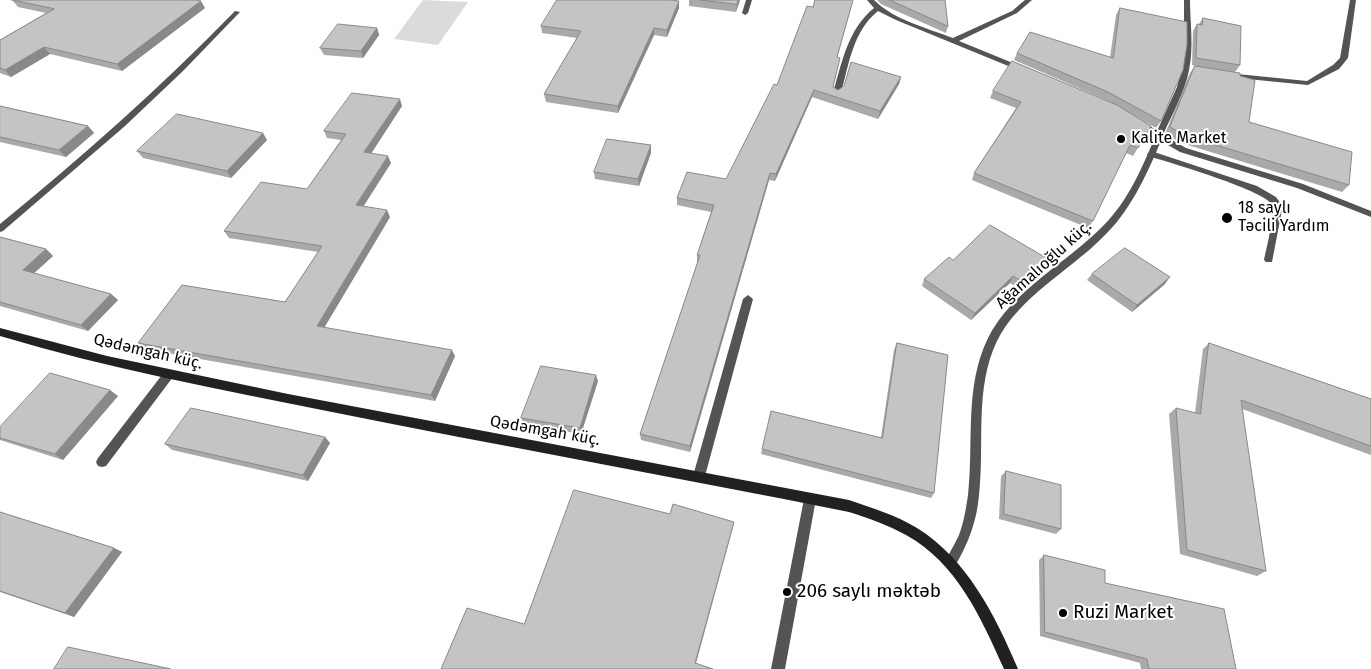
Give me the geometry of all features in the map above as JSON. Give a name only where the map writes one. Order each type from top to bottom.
[{"type":"street","points":[[745,13],[749,0]]},
{"type":"street","points":[[870,0],[878,8],[898,19],[1027,70]]},
{"type":"street","points":[[953,41],[967,32],[1021,9],[1029,0]]},
{"type":"street","name":"Ağamalıoğlu küç.","points":[[951,562],[964,537],[971,516],[975,476],[979,387],[983,361],[993,338],[1006,318],[1100,236],[1120,211],[1160,138],[1190,68],[1187,0]]},
{"type":"street","points":[[1218,74],[1308,83],[1336,67],[1344,58],[1353,0]]},
{"type":"street","points":[[836,93],[860,24],[868,14],[878,8]]},
{"type":"street","points":[[0,228],[54,185],[124,123],[193,59],[237,12]]},
{"type":"street","points":[[1132,117],[1160,138],[1183,150],[1300,186],[1371,214]]},
{"type":"street","points":[[1151,154],[1254,188],[1273,199],[1277,204],[1278,210],[1269,260]]},
{"type":"street","points":[[699,476],[748,299]]},
{"type":"street","name":"Qədəmgah küç.","points":[[0,332],[46,345],[169,374],[365,415],[699,476],[849,506],[898,523],[928,540],[951,562],[982,606],[1011,669]]},
{"type":"street","points":[[102,462],[169,374]]},
{"type":"street","points":[[778,669],[810,499]]},
{"type":"shaded area","points":[[423,0],[468,2],[438,45],[394,39]]},
{"type":"building","points":[[13,0],[201,1],[117,64],[44,47],[5,70],[0,68],[0,40],[54,9]]},
{"type":"building","points":[[557,0],[679,1],[667,30],[654,28],[618,106],[544,94],[581,31],[541,26]]},
{"type":"building","points":[[701,0],[738,0],[737,4]]},
{"type":"building","points":[[815,0],[853,0],[837,57],[840,58],[833,87],[838,90],[844,86],[851,62],[901,77],[880,111],[814,90],[776,174],[770,173],[690,446],[640,434],[700,255],[697,255],[714,205],[677,198],[687,172],[726,179],[774,84],[777,85],[807,6],[813,7]]},
{"type":"building","points":[[890,0],[945,0],[948,26]]},
{"type":"building","points":[[1120,8],[1187,22],[1187,45],[1183,70],[1161,121],[1108,92],[1017,53],[1030,32],[1113,58]]},
{"type":"building","points":[[1203,18],[1241,26],[1240,65],[1196,58],[1197,24],[1202,25]]},
{"type":"building","points":[[338,24],[377,28],[361,51],[320,48]]},
{"type":"building","points":[[1012,61],[1117,105],[1151,126],[1138,148],[1130,145],[1093,221],[974,173],[1021,102],[993,91]]},
{"type":"building","points":[[1195,66],[1240,73],[1240,76],[1255,80],[1249,122],[1352,152],[1349,185],[1186,136],[1170,127]]},
{"type":"building","points":[[352,93],[400,99],[364,152],[388,156],[356,205],[387,210],[317,326],[452,350],[431,395],[138,343],[182,285],[285,302],[322,246],[224,231],[261,182],[307,189],[346,134],[324,131]]},
{"type":"building","points":[[0,106],[88,126],[59,150],[0,137]]},
{"type":"building","points":[[177,114],[263,133],[227,171],[137,151]]},
{"type":"building","points":[[607,139],[651,145],[638,179],[594,172]]},
{"type":"building","points":[[990,225],[1048,259],[1025,283],[1013,276],[975,313],[924,279],[949,257],[953,260]]},
{"type":"building","points":[[0,237],[46,249],[23,270],[111,294],[81,325],[0,302]]},
{"type":"building","points":[[1125,248],[1170,277],[1137,305],[1092,274]]},
{"type":"building","points":[[897,343],[948,355],[934,493],[762,449],[771,411],[882,438]]},
{"type":"building","points":[[1209,343],[1371,399],[1371,446],[1241,400],[1266,571],[1187,550],[1176,408],[1200,414]]},
{"type":"building","points":[[541,366],[596,375],[580,428],[521,418]]},
{"type":"building","points":[[50,373],[110,390],[55,454],[0,438],[0,427]]},
{"type":"building","points":[[191,408],[325,437],[303,475],[165,444]]},
{"type":"building","points":[[1006,471],[1061,485],[1061,529],[1004,514]]},
{"type":"building","points":[[574,490],[670,514],[673,504],[734,522],[695,663],[713,669],[441,669],[467,608],[524,624]]},
{"type":"building","points":[[0,512],[114,548],[65,613],[0,591]]},
{"type":"building","points":[[1044,555],[1105,570],[1105,583],[1224,609],[1236,669],[1149,669],[1147,659],[1045,632]]},
{"type":"building","points":[[68,647],[171,669],[54,669]]},
{"type":"place","name":"Kalite Market","points":[[1121,139]]},
{"type":"place","name":"18 saylı Təcili Yardım","points":[[1227,218]]},
{"type":"place","name":"206 saylı məktəb","points":[[787,592]]},
{"type":"place","name":"Ruzi Market","points":[[1063,613]]}]
